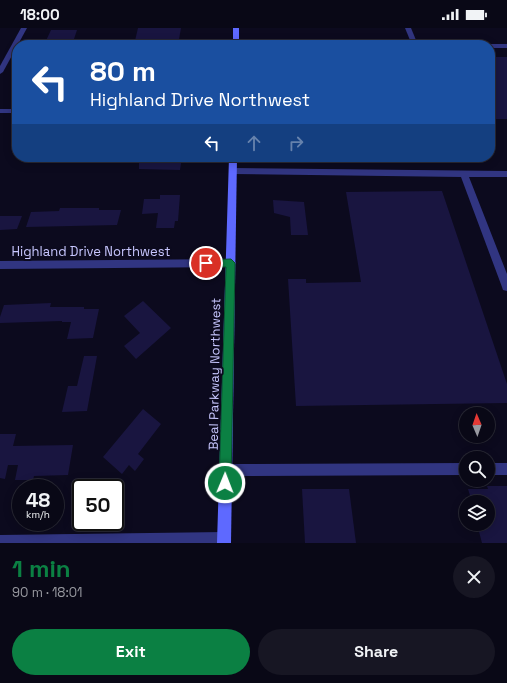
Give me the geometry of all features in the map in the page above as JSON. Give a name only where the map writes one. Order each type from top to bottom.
[{"type":"main road","points":[[236,28],[236,40]]},
{"type":"main road","name":"Beal Parkway Northwest","points":[[224,541],[233,162]]},
{"type":"street","points":[[17,40],[24,28]]},
{"type":"street","points":[[408,28],[413,40]]},
{"type":"street","points":[[495,46],[507,46]]},
{"type":"street","points":[[0,72],[12,50]]},
{"type":"street","points":[[0,111],[12,111]]},
{"type":"street","points":[[233,171],[507,174]]},
{"type":"street","points":[[464,174],[507,287]]},
{"type":"street","name":"Highland Drive Northwest","points":[[0,265],[231,263]]},
{"type":"street","points":[[0,542],[224,541]]},
{"type":"lane","points":[[226,470],[459,469]]},
{"type":"lane","points":[[495,469],[507,469]]},
{"type":"building","points":[[138,28],[181,28],[179,40],[135,40]]},
{"type":"building","points":[[51,30],[77,30],[74,40],[46,40]]},
{"type":"building","points":[[495,57],[507,57],[507,119],[495,119]]},
{"type":"building","points":[[139,162],[181,162],[180,170],[139,169]]},
{"type":"building","points":[[442,191],[507,384],[507,403],[296,406],[288,279],[306,279],[306,283],[361,282],[346,192]]},
{"type":"building","points":[[160,195],[180,195],[178,221],[175,221],[174,228],[156,228],[158,213],[142,214],[144,199],[160,199]]},
{"type":"building","points":[[273,200],[304,202],[308,235],[291,235],[290,217],[274,213]]},
{"type":"building","points":[[60,208],[99,208],[99,210],[121,210],[117,225],[26,227],[31,212],[59,211]]},
{"type":"building","points":[[0,216],[22,216],[17,229],[0,230]]},
{"type":"building","points":[[143,301],[171,328],[136,359],[124,346],[140,333],[124,316]]},
{"type":"building","points":[[51,303],[50,307],[84,307],[84,309],[99,309],[93,338],[67,339],[71,322],[0,323],[0,317],[4,305]]},
{"type":"building","points":[[84,356],[97,356],[87,411],[62,412],[68,386],[77,386]]},
{"type":"building","points":[[143,409],[161,424],[138,454],[144,459],[135,471],[129,465],[122,474],[103,457]]},
{"type":"building","points":[[0,434],[16,434],[13,446],[73,445],[68,475],[34,476],[33,479],[15,479],[18,465],[8,465],[5,479],[0,478]]},
{"type":"building","points":[[507,486],[507,543],[482,543],[479,531],[495,531],[495,495],[470,495],[468,489],[488,489],[487,487]]},
{"type":"building","points":[[302,489],[349,489],[356,543],[305,543]]},
{"type":"route","points":[[206,263],[231,263],[225,483]]}]
